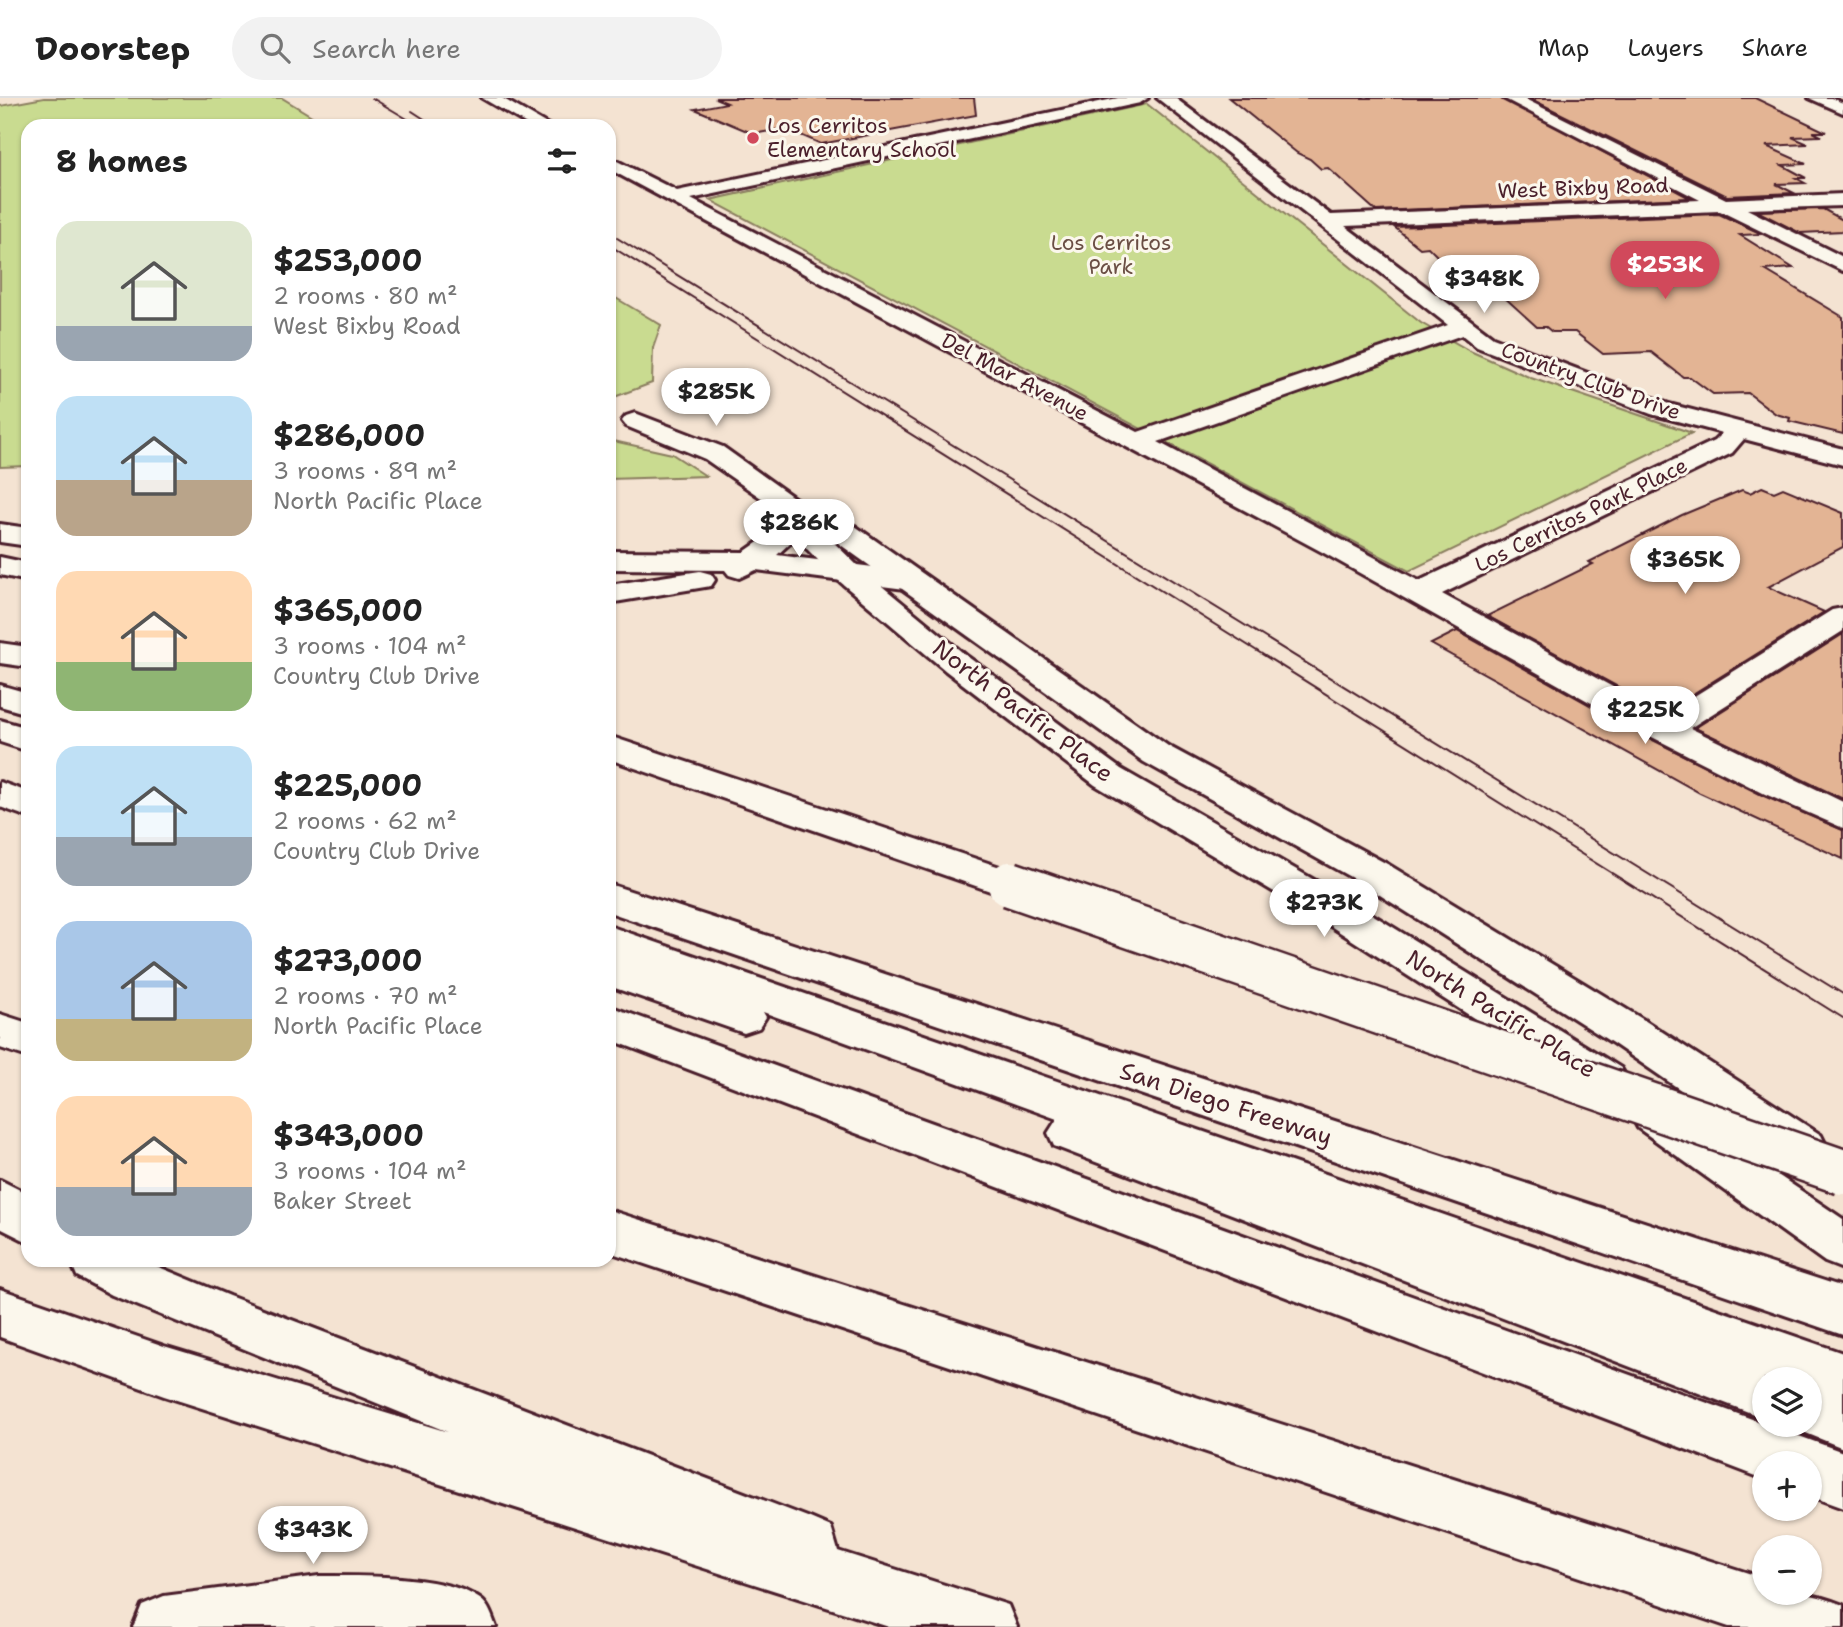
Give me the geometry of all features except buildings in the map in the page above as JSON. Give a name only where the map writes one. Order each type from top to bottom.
[{"type":"main road","points":[[490,98],[529,119]]},
{"type":"main road","points":[[674,197],[1140,98]]},
{"type":"main road","name":"Country Club Drive","points":[[1165,98],[1485,342],[1660,409],[1843,457]]},
{"type":"main road","points":[[1511,98],[1843,265]]},
{"type":"main road","points":[[1817,98],[1843,108]]},
{"type":"main road","name":"Del Mar Avenue","points":[[616,166],[1419,593]]},
{"type":"main road","name":"West Bixby Road","points":[[1325,221],[1843,200]]},
{"type":"main road","points":[[1137,441],[1463,327]]},
{"type":"main road","name":"North Pacific Place","points":[[635,421],[714,453],[793,507],[845,532],[1156,754],[1375,874],[1629,1032],[1843,1174]]},
{"type":"main road","name":"Los Cerritos Park Place","points":[[1419,593],[1723,447],[1737,431]]},
{"type":"main road","points":[[723,579],[776,543],[793,507]]},
{"type":"main road","name":"North Pacific Place","points":[[793,507],[816,542],[849,574],[957,664],[1108,777],[1335,910],[1587,1068],[1843,1247]]},
{"type":"main road","points":[[0,533],[21,536]]},
{"type":"main road","points":[[616,560],[752,561],[913,581]]},
{"type":"main road","points":[[0,566],[21,570]]},
{"type":"main road","points":[[616,593],[662,584],[723,579],[849,574]]},
{"type":"main road","points":[[1419,593],[1664,730],[1843,816]]},
{"type":"main road","points":[[1664,730],[1843,618]]},
{"type":"main road","points":[[0,653],[21,656]]},
{"type":"main road","points":[[0,695],[21,702]]},
{"type":"main road","points":[[0,730],[21,738]]},
{"type":"main road","points":[[616,749],[1843,1174]]},
{"type":"main road","points":[[0,754],[21,762]]},
{"type":"main road","points":[[0,794],[21,802]]},
{"type":"main road","name":"San Diego Freeway","points":[[616,900],[1843,1311]]},
{"type":"main road","points":[[616,943],[1843,1378]]},
{"type":"main road","points":[[616,972],[1115,1148],[1752,1388]]},
{"type":"main road","points":[[616,1025],[1763,1451]]},
{"type":"main road","points":[[0,1031],[21,1038]]},
{"type":"main road","points":[[0,1201],[21,1216]]},
{"type":"main road","points":[[616,1233],[1821,1627]]},
{"type":"main road","points":[[108,1267],[211,1313],[1012,1627]]},
{"type":"main road","points":[[0,1313],[151,1367],[986,1627]]},
{"type":"main road","points":[[1822,1412],[1843,1420]]},
{"type":"main road","points":[[164,1627],[331,1607],[390,1606],[461,1623]]},
{"type":"green space","points":[[44,98],[282,98],[316,119],[21,119],[21,466],[0,467],[0,106]]},
{"type":"green space","name":"Los Cerritos Park","points":[[1147,104],[1421,323],[1470,351],[1531,378],[1692,433],[1409,571],[710,200]]},
{"type":"green space","points":[[616,298],[661,325],[653,348],[652,383],[616,396]]},
{"type":"green space","points":[[616,442],[672,454],[706,476],[616,479]]},
{"type":"tram line","points":[[372,98],[407,119]]},
{"type":"tram line","points":[[412,111],[424,119]]},
{"type":"tram line","points":[[616,237],[1843,994]]},
{"type":"tram line","points":[[616,249],[1843,1018]]},
{"type":"place","name":"Los Cerritos Elementary School","points":[[753,138]]}]
